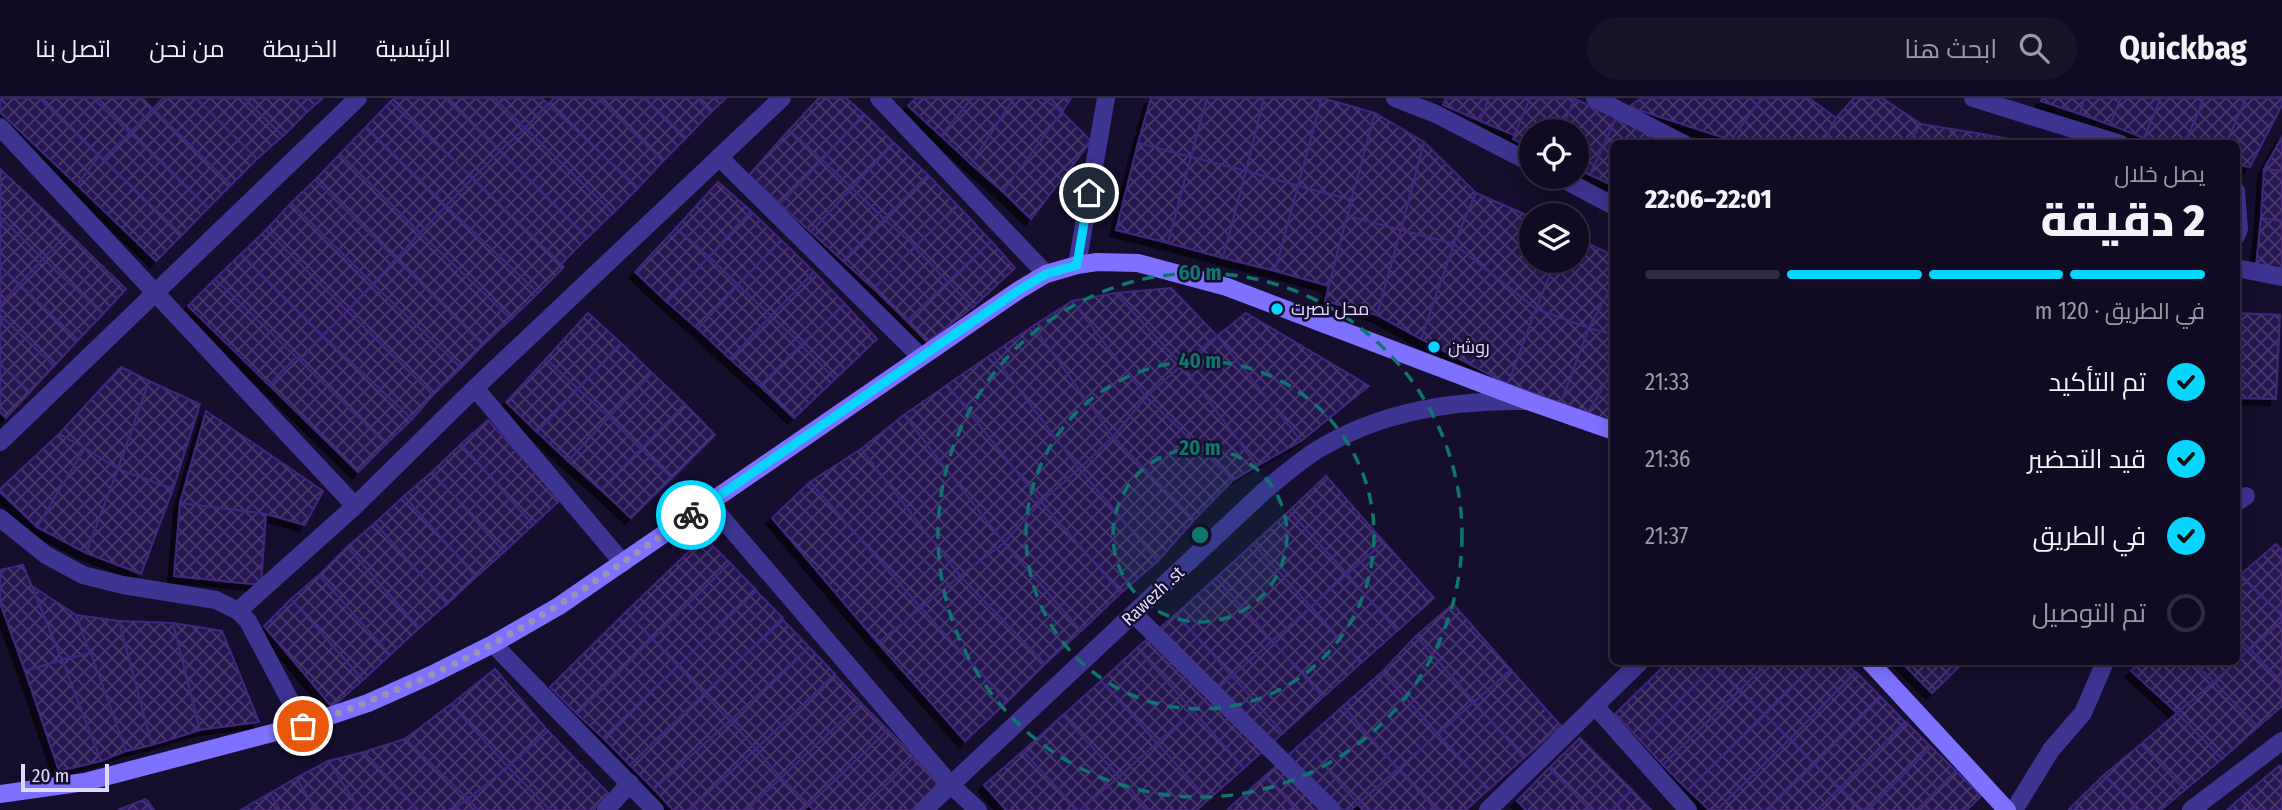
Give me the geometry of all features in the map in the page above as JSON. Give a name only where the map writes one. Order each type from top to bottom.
[{"type":"street","points":[[0,442],[358,98]]},
{"type":"street","points":[[238,611],[355,506],[475,388],[782,98]]},
{"type":"street","points":[[879,98],[1046,274]]},
{"type":"street","points":[[1077,265],[1106,98]]},
{"type":"street","points":[[1395,98],[1436,114],[1519,157]]},
{"type":"street","points":[[1595,98],[1676,140]]},
{"type":"street","points":[[1973,98],[2108,140]]},
{"type":"street","points":[[0,127],[355,506]]},
{"type":"street","points":[[719,157],[920,356]]},
{"type":"street","points":[[1582,189],[1610,204]]},
{"type":"street","points":[[0,794],[85,782],[303,726],[368,703],[493,644],[559,606],[623,563],[1019,290],[1046,274],[1077,265],[1138,263],[1227,287],[1610,430]]},
{"type":"street","points":[[2240,269],[2282,277]]},
{"type":"street","points":[[475,388],[623,563]]},
{"type":"street","name":"Rawezh .st","points":[[924,810],[1262,493],[1322,447],[1354,431],[1422,409],[1457,403],[1528,401]]},
{"type":"street","points":[[709,503],[951,785],[978,810]]},
{"type":"street","points":[[4,528],[83,575],[123,585],[216,600],[238,611],[247,621],[303,726]]},
{"type":"street","points":[[1134,614],[1332,810]]},
{"type":"street","points":[[493,644],[655,810]]},
{"type":"street","points":[[1488,810],[1637,665]]},
{"type":"street","points":[[1873,665],[2007,810]]},
{"type":"street","points":[[2014,810],[2050,750],[2083,713],[2104,665]]},
{"type":"street","points":[[1595,706],[1688,810]]},
{"type":"street","points":[[2191,810],[2282,741]]},
{"type":"street","points":[[607,810],[630,783]]},
{"type":"building","points":[[0,98],[39,98],[99,156],[77,185],[0,112]]},
{"type":"building","points":[[39,98],[93,98],[130,133],[103,159]]},
{"type":"building","points":[[93,98],[142,98],[153,109],[130,133]]},
{"type":"building","points":[[163,98],[196,98],[257,159],[231,185],[153,109]]},
{"type":"building","points":[[196,98],[244,98],[283,136],[257,159]]},
{"type":"building","points":[[244,98],[293,98],[307,112],[283,136]]},
{"type":"building","points":[[293,98],[323,98],[307,112]]},
{"type":"building","points":[[394,98],[445,98],[500,151],[473,178],[390,102]]},
{"type":"building","points":[[445,98],[494,98],[525,128],[500,151]]},
{"type":"building","points":[[494,98],[542,98],[548,104],[525,128]]},
{"type":"building","points":[[554,98],[598,98],[663,161],[638,188],[548,104]]},
{"type":"building","points":[[598,98],[645,98],[686,138],[663,161]]},
{"type":"building","points":[[645,98],[697,98],[711,112],[686,138]]},
{"type":"building","points":[[697,98],[726,98],[711,112]]},
{"type":"building","points":[[819,98],[846,98],[864,114],[822,160],[789,130]]},
{"type":"building","points":[[916,98],[972,98],[941,136],[908,106]]},
{"type":"building","points":[[972,98],[1014,98],[971,164],[941,136]]},
{"type":"building","points":[[1014,98],[1043,98],[1062,112],[1003,192],[971,164]]},
{"type":"building","points":[[1043,98],[1071,98],[1062,112]]},
{"type":"building","points":[[1151,98],[1207,98],[1191,157],[1138,143]]},
{"type":"building","points":[[1207,98],[1264,98],[1246,171],[1191,157]]},
{"type":"building","points":[[1264,98],[1322,98],[1298,186],[1246,171]]},
{"type":"building","points":[[1322,98],[1375,113],[1352,200],[1298,186]]},
{"type":"building","points":[[1446,98],[1489,98],[1480,121],[1443,105]]},
{"type":"building","points":[[1489,98],[1531,98],[1523,119],[1519,119],[1516,136],[1480,121]]},
{"type":"building","points":[[1530,98],[1575,99],[1566,119],[1521,119]]},
{"type":"building","points":[[1641,98],[1762,98],[1731,140],[1629,107]]},
{"type":"building","points":[[1762,98],[1809,98],[1836,118],[1824,140],[1731,140]]},
{"type":"building","points":[[1854,98],[1882,98],[1921,124],[1911,140],[1825,140],[1836,118]]},
{"type":"building","points":[[2042,98],[2085,98],[2080,114],[2041,101]]},
{"type":"building","points":[[2085,98],[2121,98],[2110,125],[2080,114]]},
{"type":"building","points":[[2121,98],[2161,98],[2144,138],[2110,125]]},
{"type":"building","points":[[2161,98],[2204,98],[2187,140],[2144,138]]},
{"type":"building","points":[[2204,98],[2246,98],[2228,140],[2187,140]]},
{"type":"building","points":[[2246,98],[2282,98],[2282,105],[2250,167],[2240,166],[2240,140],[2228,140]]},
{"type":"building","points":[[1575,99],[1616,118],[1590,175],[1589,119],[1566,119]]},
{"type":"building","points":[[390,102],[473,178],[446,206],[366,127]]},
{"type":"building","points":[[548,104],[638,188],[613,213],[525,128]]},
{"type":"building","points":[[153,109],[231,185],[208,208],[130,133]]},
{"type":"building","points":[[1062,112],[1091,141],[1031,219],[1003,192]]},
{"type":"building","points":[[1375,113],[1424,142],[1401,230],[1347,216]]},
{"type":"building","points":[[864,114],[894,143],[852,188],[822,160]]},
{"type":"building","points":[[1616,118],[1651,134],[1648,140],[1610,140],[1610,184],[1590,175]]},
{"type":"building","points":[[1921,124],[1988,135],[1985,140],[1911,140]]},
{"type":"building","points":[[1519,125],[1519,142],[1513,139]]},
{"type":"building","points":[[366,127],[446,206],[420,233],[340,154]]},
{"type":"building","points":[[525,128],[613,213],[587,238],[500,151]]},
{"type":"building","points":[[789,130],[822,160],[780,204],[749,175]]},
{"type":"building","points":[[130,133],[208,208],[182,235],[103,159]]},
{"type":"building","points":[[1988,135],[2015,140],[1985,140]]},
{"type":"building","points":[[2282,137],[2282,171],[2264,169]]},
{"type":"building","points":[[1424,142],[1476,193],[1454,244],[1401,230]]},
{"type":"building","points":[[894,143],[928,175],[884,219],[852,188]]},
{"type":"building","points":[[1138,143],[1191,157],[1168,243],[1116,230]]},
{"type":"building","points":[[500,151],[587,238],[560,265],[473,178]]},
{"type":"building","points":[[340,154],[420,233],[396,259],[315,180]]},
{"type":"building","points":[[99,156],[182,235],[156,261],[77,185]]},
{"type":"building","points":[[1191,157],[1246,171],[1223,258],[1168,243]]},
{"type":"building","points":[[822,160],[852,188],[811,232],[780,204]]},
{"type":"building","points":[[2264,169],[2282,171],[2282,221],[2261,218]]},
{"type":"building","points":[[1,170],[68,233],[43,259],[0,217]]},
{"type":"building","points":[[1246,171],[1298,186],[1275,271],[1223,258]]},
{"type":"building","points":[[928,175],[958,206],[916,247],[884,219]]},
{"type":"building","points":[[473,178],[564,267],[538,293],[446,206]]},
{"type":"building","points":[[315,180],[396,259],[373,284],[291,203]]},
{"type":"building","points":[[718,182],[751,211],[709,257],[676,228]]},
{"type":"building","points":[[1298,186],[1352,200],[1329,286],[1275,271]]},
{"type":"building","points":[[852,188],[884,219],[843,261],[811,232]]},
{"type":"building","points":[[1476,193],[1519,212],[1519,273],[1551,273],[1536,309],[1454,244]]},
{"type":"building","points":[[291,203],[373,284],[347,311],[266,230]]},
{"type":"building","points":[[446,206],[538,293],[511,319],[420,233]]},
{"type":"building","points":[[958,206],[991,241],[948,282],[914,247]]},
{"type":"building","points":[[751,211],[781,240],[738,285],[709,257]]},
{"type":"building","points":[[1347,216],[1401,230],[1377,315],[1325,301]]},
{"type":"building","points":[[0,217],[43,259],[19,284],[0,266]]},
{"type":"building","points":[[2261,218],[2282,221],[2282,269],[2256,266]]},
{"type":"building","points":[[884,219],[916,247],[874,289],[843,261]]},
{"type":"building","points":[[676,228],[709,257],[667,302],[635,272]]},
{"type":"building","points":[[266,230],[347,311],[323,336],[241,254]]},
{"type":"building","points":[[1401,230],[1454,244],[1421,339],[1377,315]]},
{"type":"building","points":[[68,233],[126,289],[103,314],[43,259]]},
{"type":"building","points":[[420,233],[511,319],[483,345],[396,259]]},
{"type":"building","points":[[781,240],[814,272],[771,316],[738,285]]},
{"type":"building","points":[[991,241],[1015,268],[973,307],[948,282]]},
{"type":"building","points":[[1454,244],[1536,309],[1508,384],[1421,339]]},
{"type":"building","points":[[1589,244],[1610,254],[1610,289],[1589,328],[1536,309],[1551,273],[1589,273]]},
{"type":"building","points":[[914,247],[948,282],[907,321],[874,289]]},
{"type":"building","points":[[241,254],[323,336],[299,361],[215,279]]},
{"type":"building","points":[[709,257],[738,285],[698,329],[667,302]]},
{"type":"building","points":[[43,259],[103,314],[78,340],[19,284]]},
{"type":"building","points":[[396,259],[483,345],[461,368],[373,284]]},
{"type":"building","points":[[0,266],[19,284],[0,305]]},
{"type":"building","points":[[814,272],[845,304],[802,345],[771,316]]},
{"type":"building","points":[[215,279],[296,357],[269,385],[188,306]]},
{"type":"building","points":[[948,282],[973,307],[927,342],[907,321]]},
{"type":"building","points":[[19,284],[78,340],[54,366],[0,315],[0,305]]},
{"type":"building","points":[[373,284],[461,368],[433,395],[347,311]]},
{"type":"building","points":[[738,285],[771,316],[730,359],[698,329]]},
{"type":"building","points":[[1171,288],[1217,336],[1182,365],[1115,293]]},
{"type":"building","points":[[1610,289],[1610,334],[1589,328]]},
{"type":"building","points":[[1115,293],[1182,365],[1146,397],[1072,301]]},
{"type":"building","points":[[1072,301],[1146,397],[1113,437],[1033,326]]},
{"type":"building","points":[[845,304],[877,339],[835,379],[801,345]]},
{"type":"building","points":[[1536,309],[1589,328],[1561,403],[1508,384]]},
{"type":"building","points":[[347,311],[433,395],[412,419],[323,336]]},
{"type":"building","points":[[588,313],[621,343],[578,389],[546,359]]},
{"type":"building","points":[[1246,313],[1369,386],[1301,441],[1217,336]]},
{"type":"building","points":[[2240,313],[2280,315],[2276,399],[2240,398]]},
{"type":"building","points":[[0,315],[54,366],[30,392],[0,364]]},
{"type":"building","points":[[771,316],[802,345],[760,386],[730,359]]},
{"type":"building","points":[[1033,326],[1113,437],[1079,469],[992,354]]},
{"type":"building","points":[[1589,328],[1610,334],[1610,375],[1588,413],[1561,403]]},
{"type":"building","points":[[323,336],[412,419],[386,444],[299,361]]},
{"type":"building","points":[[1217,336],[1301,441],[1257,466],[1182,365]]},
{"type":"building","points":[[621,343],[652,373],[609,417],[578,389]]},
{"type":"building","points":[[801,345],[835,379],[794,418],[760,386]]},
{"type":"building","points":[[992,354],[1079,469],[1041,502],[947,385]]},
{"type":"building","points":[[296,357],[386,444],[358,472],[269,385]]},
{"type":"building","points":[[546,359],[578,389],[537,432],[506,402]]},
{"type":"building","points":[[0,364],[30,392],[6,418],[0,412]]},
{"type":"building","points":[[1182,365],[1257,466],[1233,480],[1146,397]]},
{"type":"building","points":[[121,367],[149,381],[118,469],[59,434]]},
{"type":"building","points":[[652,373],[685,404],[641,449],[609,417]]},
{"type":"building","points":[[1610,375],[1610,423],[1588,413]]},
{"type":"building","points":[[149,381],[200,404],[173,489],[118,469]]},
{"type":"building","points":[[947,385],[1041,502],[1004,543],[904,415]]},
{"type":"building","points":[[578,389],[609,417],[568,461],[537,432]]},
{"type":"building","points":[[1146,397],[1233,480],[1194,520],[1113,437]]},
{"type":"building","points":[[685,404],[715,435],[672,478],[641,449]]},
{"type":"building","points":[[206,411],[323,491],[305,525],[266,514],[180,503]]},
{"type":"building","points":[[904,415],[1004,543],[960,576],[861,449]]},
{"type":"building","points":[[609,417],[641,449],[601,490],[568,461]]},
{"type":"building","points":[[488,420],[560,500],[533,525],[461,444]]},
{"type":"building","points":[[59,434],[85,448],[37,527],[0,489]]},
{"type":"building","points":[[1113,437],[1194,520],[1158,561],[1079,469]]},
{"type":"building","points":[[461,444],[533,525],[504,552],[432,472]]},
{"type":"building","points":[[85,448],[118,469],[86,553],[37,527]]},
{"type":"building","points":[[641,449],[672,478],[631,518],[601,490]]},
{"type":"building","points":[[861,449],[960,576],[921,608],[810,482]]},
{"type":"building","points":[[118,469],[173,489],[141,574],[86,553]]},
{"type":"building","points":[[1079,469],[1158,561],[1121,593],[1041,502]]},
{"type":"building","points":[[432,472],[504,552],[476,577],[404,496]]},
{"type":"building","points":[[1326,476],[1384,542],[1347,574],[1289,511]]},
{"type":"building","points":[[810,482],[921,608],[878,643],[772,518]]},
{"type":"building","points":[[404,496],[476,577],[447,604],[375,523]]},
{"type":"building","points":[[1041,502],[1121,593],[1081,631],[1004,543]]},
{"type":"building","points":[[180,503],[266,514],[261,585],[174,576]]},
{"type":"building","points":[[1289,511],[1347,574],[1311,607],[1253,544]]},
{"type":"building","points":[[375,523],[447,604],[419,628],[347,547]]},
{"type":"building","points":[[704,537],[730,563],[652,639],[626,612]]},
{"type":"building","points":[[1384,542],[1434,598],[1397,631],[1347,574]]},
{"type":"building","points":[[1004,543],[1081,631],[1045,664],[960,576]]},
{"type":"building","points":[[1253,544],[1311,607],[1272,641],[1216,578]]},
{"type":"building","points":[[2276,544],[2282,550],[2282,614],[2240,577]]},
{"type":"building","points":[[347,547],[419,628],[390,655],[319,575]]},
{"type":"building","points":[[730,563],[757,591],[678,666],[652,639]]},
{"type":"building","points":[[23,565],[62,660],[25,671],[0,603],[0,570]]},
{"type":"building","points":[[1347,574],[1397,631],[1361,663],[1311,607]]},
{"type":"building","points":[[319,575],[390,655],[363,680],[291,599]]},
{"type":"building","points":[[960,576],[1045,664],[1007,702],[921,608]]},
{"type":"building","points":[[2240,577],[2282,614],[2282,621],[2250,649],[2240,640]]},
{"type":"building","points":[[1216,578],[1272,641],[1232,676],[1176,614]]},
{"type":"building","points":[[32,586],[76,615],[91,653],[62,660]]},
{"type":"building","points":[[756,591],[783,618],[704,694],[678,666]]},
{"type":"building","points":[[291,599],[363,680],[332,707],[264,626]]},
{"type":"building","points":[[1453,604],[1511,670],[1474,702],[1416,636]]},
{"type":"building","points":[[1311,607],[1361,663],[1323,697],[1272,641]]},
{"type":"building","points":[[921,608],[1007,702],[965,741],[878,643]]},
{"type":"building","points":[[626,612],[652,639],[577,714],[550,687]]},
{"type":"building","points":[[1176,614],[1232,676],[1193,711],[1137,648]]},
{"type":"building","points":[[76,615],[119,621],[152,745],[126,751]]},
{"type":"building","points":[[783,620],[809,647],[730,721],[704,694]]},
{"type":"building","points":[[119,621],[173,623],[200,730],[152,745]]},
{"type":"building","points":[[2282,621],[2282,683],[2250,649]]},
{"type":"building","points":[[173,623],[222,631],[259,722],[200,730]]},
{"type":"building","points":[[1416,636],[1474,702],[1438,734],[1382,672]]},
{"type":"building","points":[[652,639],[678,666],[603,738],[577,714]]},
{"type":"building","points":[[2240,640],[2250,649],[2240,658]]},
{"type":"building","points":[[1272,641],[1323,697],[1283,733],[1232,676]]},
{"type":"building","points":[[809,647],[835,674],[756,749],[730,721]]},
{"type":"building","points":[[1137,648],[1193,711],[1157,743],[1101,681]]},
{"type":"building","points":[[2250,649],[2282,683],[2282,706],[2258,727],[2214,682],[2233,665],[2240,665],[2240,658]]},
{"type":"building","points":[[91,653],[126,751],[101,761],[62,660]]},
{"type":"building","points":[[62,660],[101,761],[59,771],[25,671]]},
{"type":"building","points":[[1665,665],[1714,666],[1640,740],[1615,714]]},
{"type":"building","points":[[1715,665],[1765,665],[1739,691]]},
{"type":"building","points":[[1765,665],[1814,665],[1765,715],[1739,691]]},
{"type":"building","points":[[1814,665],[1848,665],[1855,672],[1790,739],[1765,715]]},
{"type":"building","points":[[1904,665],[1961,665],[1932,693]]},
{"type":"building","points":[[2138,665],[2195,665],[2214,682],[2177,713],[2131,671]]},
{"type":"building","points":[[2195,665],[2233,665],[2214,682]]},
{"type":"building","points":[[678,666],[704,694],[630,765],[603,738]]},
{"type":"building","points":[[1714,666],[1739,691],[1663,765],[1640,740]]},
{"type":"building","points":[[495,669],[548,731],[508,767],[451,704]]},
{"type":"building","points":[[1511,670],[1561,726],[1524,758],[1474,702]]},
{"type":"building","points":[[1382,672],[1438,734],[1398,769],[1343,706]]},
{"type":"building","points":[[1856,672],[1881,697],[1815,764],[1790,739]]},
{"type":"building","points":[[835,675],[861,703],[781,778],[756,749]]},
{"type":"building","points":[[1232,676],[1283,733],[1244,768],[1193,711]]},
{"type":"building","points":[[1101,681],[1157,743],[1119,777],[1063,715]]},
{"type":"building","points":[[2214,682],[2258,727],[2222,759],[2177,713]]},
{"type":"building","points":[[1739,691],[1765,715],[1688,790],[1663,765]]},
{"type":"building","points":[[704,694],[730,721],[654,789],[630,765]]},
{"type":"building","points":[[1881,697],[1905,722],[1840,788],[1815,764]]},
{"type":"building","points":[[1474,702],[1524,758],[1488,790],[1438,734]]},
{"type":"building","points":[[861,703],[888,730],[809,805],[781,778]]},
{"type":"building","points":[[451,704],[508,767],[468,799],[405,739]]},
{"type":"building","points":[[1343,706],[1398,769],[1358,804],[1303,742]]},
{"type":"building","points":[[1193,711],[1244,768],[1208,800],[1157,743]]},
{"type":"building","points":[[2177,713],[2222,759],[2185,790],[2141,744]]},
{"type":"building","points":[[1063,715],[1119,777],[1080,810],[1077,810],[1023,751]]},
{"type":"building","points":[[1765,715],[1790,739],[1717,810],[1709,810],[1688,790]]},
{"type":"building","points":[[730,721],[756,749],[689,810],[673,810],[654,789]]},
{"type":"building","points":[[1906,722],[1931,747],[1868,810],[1862,810],[1840,788]]},
{"type":"building","points":[[888,730],[916,758],[862,810],[813,810],[809,805]]},
{"type":"building","points":[[548,731],[609,794],[594,810],[550,810],[508,767]]},
{"type":"building","points":[[1438,734],[1488,790],[1466,810],[1436,810],[1398,769]]},
{"type":"building","points":[[1580,738],[1632,790],[1612,810],[1590,810],[1549,768]]},
{"type":"building","points":[[405,739],[468,799],[452,810],[418,810],[364,752]]},
{"type":"building","points":[[1790,739],[1815,764],[1767,810],[1717,810]]},
{"type":"building","points":[[1303,742],[1358,804],[1351,810],[1296,810],[1265,776]]},
{"type":"building","points":[[1157,743],[1208,800],[1197,810],[1149,810],[1119,777]]},
{"type":"building","points":[[2141,744],[2185,790],[2161,810],[2138,810],[2104,775]]},
{"type":"building","points":[[1931,747],[1956,771],[1917,810],[1868,810]]},
{"type":"building","points":[[756,749],[781,778],[747,810],[689,810]]},
{"type":"building","points":[[1023,751],[1077,810],[1006,810],[984,785]]},
{"type":"building","points":[[364,752],[418,810],[360,810],[328,761]]},
{"type":"building","points":[[914,757],[941,786],[914,810],[861,810]]},
{"type":"building","points":[[328,761],[360,810],[316,810],[296,778]]},
{"type":"building","points":[[1815,764],[1840,788],[1817,810],[1767,810]]},
{"type":"building","points":[[2280,765],[2282,810],[2256,810],[2243,796]]},
{"type":"building","points":[[508,767],[550,810],[478,810],[468,799]]},
{"type":"building","points":[[1549,768],[1590,810],[1526,810],[1517,801]]},
{"type":"building","points":[[1398,769],[1436,810],[1363,810],[1358,804]]},
{"type":"building","points":[[1956,771],[1981,796],[1967,810],[1917,810]]},
{"type":"building","points":[[2104,775],[2138,810],[2069,809]]},
{"type":"building","points":[[1265,776],[1296,810],[1228,809]]},
{"type":"building","points":[[1119,777],[1149,810],[1080,810]]},
{"type":"building","points":[[296,778],[316,810],[280,810],[270,793]]},
{"type":"building","points":[[781,778],[809,805],[804,810],[747,810]]},
{"type":"building","points":[[1840,788],[1862,810],[1817,810]]},
{"type":"building","points":[[1632,790],[1651,810],[1612,810]]},
{"type":"building","points":[[270,793],[280,810],[241,810]]},
{"type":"building","points":[[2243,796],[2256,810],[2227,810]]},
{"type":"building","points":[[146,799],[154,810],[118,810]]},
{"type":"building","points":[[468,799],[478,810],[452,810]]},
{"type":"way so far","points":[[303,726],[368,703],[493,644],[559,606],[691,515]]},
{"type":"place","name":"محل نصرت","points":[[1277,309]]},
{"type":"place","name":"روشن","points":[[1434,347]]},
{"type":"route","points":[[691,515],[1019,290],[1046,274],[1077,265],[1089,193]]}]
